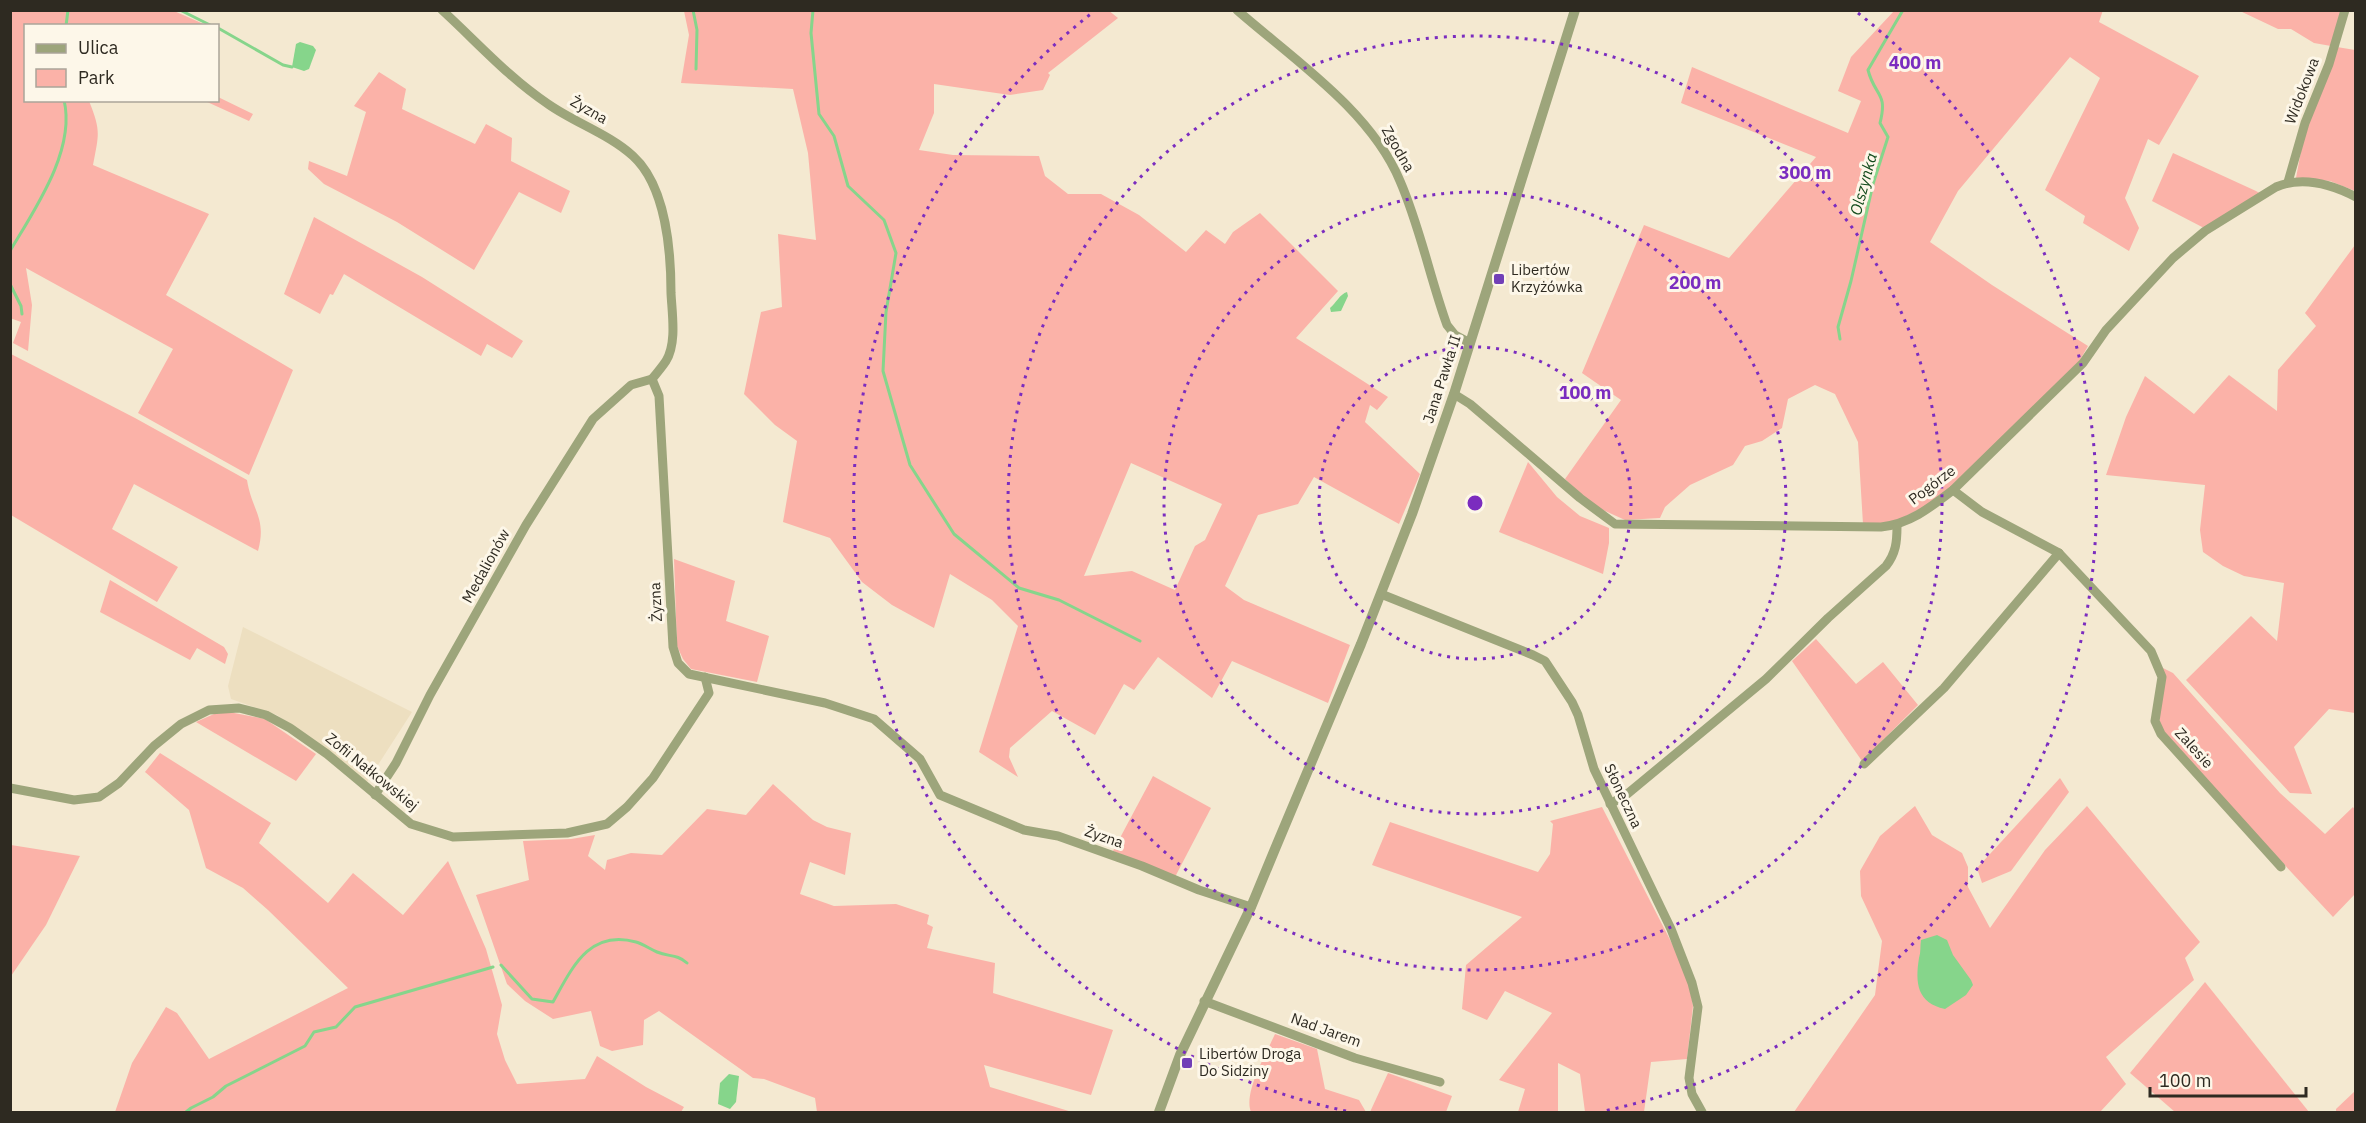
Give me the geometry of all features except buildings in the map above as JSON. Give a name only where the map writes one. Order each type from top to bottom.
[{"type":"street","name":"Żyzna","points":[[442,10],[523,85],[549,105],[600,133],[634,156],[656,191],[663,218],[671,281],[672,343],[668,359],[652,379],[659,396],[673,647],[678,663],[690,674],[825,703],[874,719],[920,759],[940,795],[1024,830],[1058,836],[1142,866],[1199,890],[1251,907]]},
{"type":"street","name":"Zgodna","points":[[1237,10],[1355,112],[1374,135],[1400,180],[1447,325],[1455,335],[1470,343]]},
{"type":"street","name":"Jana Pawła II","points":[[1251,907],[1381,594],[1454,394],[1575,10]]},
{"type":"street","name":"Widokowa","points":[[2288,182],[2305,123],[2329,64],[2345,10]]},
{"type":"street","name":"Pogórze","points":[[1454,394],[1470,404],[1580,498],[1615,524],[1881,527],[1897,525],[1934,505],[1953,490],[2083,363],[2106,330],[2173,258],[2218,222],[2288,182],[2324,183],[2355,197]]},
{"type":"street","name":"Medalionów","points":[[375,795],[396,763],[430,695],[526,525],[593,419],[631,385],[652,379]]},
{"type":"street","name":"Zalesie","points":[[1953,490],[1982,512],[2059,552],[2151,651],[2162,677],[2155,721],[2161,734],[2281,867]]},
{"type":"street","points":[[1610,804],[1626,795],[1766,679],[1886,566],[1896,546],[1897,525]]},
{"type":"street","points":[[1864,764],[1944,688],[2059,552]]},
{"type":"street","name":"Słoneczna","points":[[1381,594],[1545,661],[1578,715],[1594,769],[1671,929],[1692,983],[1698,1007],[1689,1078],[1692,1094],[1702,1113]]},
{"type":"street","name":"Zofii Nałkowskiej","points":[[10,788],[74,800],[99,797],[119,783],[154,746],[181,724],[209,710],[231,708],[266,715],[290,728],[327,754],[411,824],[453,837],[567,833],[607,824],[627,807],[654,778],[708,693],[705,678]]},
{"type":"street","points":[[1159,1113],[1179,1056],[1251,907]]},
{"type":"street","name":"Nad Jarem","points":[[1204,1001],[1355,1058],[1440,1082]]},
{"type":"shaded area","points":[[300,42],[313,46],[316,50],[309,69],[304,71],[292,67],[296,44]]},
{"type":"shaded area","points":[[1347,292],[1348,296],[1341,311],[1331,312],[1330,308]]},
{"type":"shaded area","points":[[243,627],[412,712],[367,782],[277,715],[231,699],[228,686]]},
{"type":"shaded area","points":[[1937,935],[1947,940],[1953,955],[1973,985],[1966,995],[1945,1009],[1923,997],[1917,976],[1921,940]]},
{"type":"shaded area","points":[[729,1074],[739,1076],[736,1102],[730,1109],[718,1104],[720,1083]]},
{"type":"green space","points":[[1108,10],[1118,18],[1048,73],[1050,75],[1043,90],[1010,95],[934,84],[934,113],[919,150],[953,155],[1039,156],[1045,176],[1068,194],[1101,194],[1139,215],[1186,252],[1206,230],[1225,244],[1233,232],[1260,213],[1338,291],[1296,338],[1388,397],[1377,410],[1370,405],[1365,422],[1420,474],[1399,524],[1314,477],[1298,504],[1258,515],[1225,586],[1244,600],[1350,645],[1328,703],[1232,661],[1212,698],[1158,657],[1134,690],[1124,684],[1095,735],[1052,711],[1010,748],[1009,757],[1018,777],[979,752],[1018,626],[992,600],[950,574],[934,628],[892,605],[862,582],[830,538],[783,522],[797,441],[775,425],[744,394],[761,312],[782,307],[778,234],[816,240],[808,153],[793,89],[681,83],[689,35],[684,11]],"holes":[[[1131,463],[1222,504],[1205,540],[1195,546],[1175,590],[1132,571],[1084,576]]]},
{"type":"green space","points":[[2103,10],[2099,22],[2199,76],[2159,145],[2148,139],[2125,198],[2139,228],[2129,251],[2083,223],[2085,216],[2045,190],[2100,78],[2070,57],[1958,191],[1930,242],[1992,285],[2088,346],[2080,360],[1959,481],[1925,507],[1900,519],[1887,523],[1863,524],[1858,442],[1835,394],[1815,385],[1788,399],[1782,428],[1762,441],[1745,446],[1733,465],[1690,485],[1665,507],[1660,518],[1625,520],[1592,505],[1565,479],[1621,400],[1582,373],[1644,225],[1729,258],[1816,157],[1681,103],[1692,67],[1848,133],[1861,101],[1838,91],[1851,57],[1894,11]]},
{"type":"green space","points":[[10,11],[174,11],[204,24],[24,24],[24,102],[89,102],[98,132],[93,165],[209,214],[166,295],[293,370],[249,475],[138,413],[173,349],[26,268],[32,305],[28,351],[13,343],[21,322],[10,318]]},
{"type":"green space","points":[[2240,11],[2341,11],[2331,46],[2314,43],[2291,29],[2278,29]]},
{"type":"green space","points":[[2337,47],[2355,50],[2355,191],[2330,181],[2296,178],[2304,135]]},
{"type":"green space","points":[[379,72],[406,89],[402,109],[475,144],[486,124],[512,138],[511,161],[570,191],[561,213],[519,192],[474,270],[397,222],[324,184],[308,169],[309,161],[347,176],[366,112],[354,106]]},
{"type":"green space","points":[[219,97],[253,114],[249,121],[207,102],[219,102]]},
{"type":"green space","points":[[2173,153],[2261,194],[2204,228],[2152,201]]},
{"type":"green space","points":[[314,217],[422,277],[523,341],[512,358],[487,344],[481,356],[344,274],[320,314],[284,294]]},
{"type":"green space","points":[[2355,245],[2355,713],[2329,709],[2294,747],[2312,794],[2290,793],[2186,680],[2251,616],[2277,641],[2284,583],[2244,576],[2223,566],[2203,552],[2200,530],[2205,485],[2106,475],[2126,417],[2145,376],[2194,414],[2229,375],[2277,411],[2278,370],[2316,326],[2305,313]]},
{"type":"green space","points":[[11,354],[135,418],[247,480],[260,522],[258,551],[134,484],[112,529],[178,567],[157,602],[11,515]]},
{"type":"green space","points":[[1528,462],[1557,497],[1580,516],[1609,528],[1609,543],[1603,574],[1499,532]]},
{"type":"green space","points":[[674,559],[735,581],[726,621],[769,636],[757,682],[691,669],[683,659],[677,646]]},
{"type":"green space","points":[[110,580],[224,647],[228,654],[225,664],[197,648],[190,660],[100,612]]},
{"type":"green space","points":[[1816,639],[1856,684],[1883,662],[1918,705],[1862,761],[1792,661]]},
{"type":"green space","points":[[2163,668],[2173,673],[2280,793],[2325,834],[2353,807],[2355,810],[2355,894],[2333,917],[2162,733],[2159,717]]},
{"type":"green space","points":[[229,712],[265,719],[316,754],[296,781],[196,722],[214,714]]},
{"type":"green space","points":[[160,753],[271,823],[259,843],[328,903],[353,873],[403,915],[448,861],[486,949],[502,1005],[497,1034],[505,1060],[517,1084],[585,1079],[597,1056],[646,1087],[684,1107],[681,1112],[115,1112],[132,1063],[166,1007],[177,1013],[209,1059],[348,988],[243,888],[206,868],[189,810],[145,772]]},
{"type":"green space","points":[[1153,776],[1211,808],[1175,877],[1113,851]]},
{"type":"green space","points":[[2060,778],[2069,792],[2011,871],[1982,883],[1977,868]]},
{"type":"green space","points":[[773,784],[813,820],[827,827],[851,833],[845,875],[810,862],[800,894],[834,906],[896,904],[929,915],[927,924],[933,927],[927,948],[995,963],[993,993],[1113,1030],[1091,1095],[984,1065],[990,1087],[1072,1112],[817,1112],[815,1098],[764,1079],[753,1078],[659,1011],[644,1020],[643,1045],[612,1051],[600,1046],[591,1011],[553,1019],[525,1001],[507,984],[476,895],[529,880],[523,841],[571,839],[595,835],[588,856],[605,870],[607,860],[631,853],[662,855],[707,809],[746,815]]},
{"type":"green space","points":[[1915,806],[1932,835],[1962,853],[1968,867],[1968,887],[1990,928],[2045,850],[2087,806],[2200,942],[2185,958],[2194,980],[2106,1057],[2126,1084],[2100,1112],[1794,1112],[1875,995],[1882,941],[1861,896],[1860,871],[1880,836]]},
{"type":"green space","points":[[1602,807],[1687,973],[1693,1006],[1687,1059],[1651,1062],[1644,1112],[1585,1112],[1580,1074],[1558,1063],[1558,1112],[1518,1112],[1525,1089],[1499,1080],[1552,1013],[1505,991],[1487,1020],[1462,1009],[1466,965],[1522,917],[1372,865],[1390,822],[1538,872],[1550,854],[1553,824],[1550,821]]},
{"type":"green space","points":[[11,845],[80,856],[46,925],[11,976]]},
{"type":"green space","points":[[2205,982],[2309,1112],[2175,1112],[2130,1073]]},
{"type":"green space","points":[[1275,1034],[1317,1049],[1325,1089],[1359,1100],[1366,1112],[1251,1112],[1249,1104],[1253,1084]]},
{"type":"green space","points":[[1388,1073],[1452,1096],[1446,1112],[1370,1112]]},
{"type":"green space","points":[[2355,1091],[2355,1112],[2336,1112],[2336,1109]]},
{"type":"waterway","points":[[66,24],[68,10]]},
{"type":"waterway","points":[[180,10],[208,24]]},
{"type":"waterway","points":[[693,10],[697,30],[696,69]]},
{"type":"waterway","points":[[813,10],[811,33],[819,114],[834,136],[848,186],[884,220],[896,253],[886,312],[883,371],[910,465],[954,534],[1019,588],[1059,600],[1140,641]]},
{"type":"waterway","name":"Olszynka","points":[[1840,339],[1838,327],[1873,184],[1888,137],[1880,123],[1882,100],[1868,70],[1903,10]]},
{"type":"waterway","points":[[219,29],[283,65],[292,67]]},
{"type":"waterway","points":[[10,251],[41,198],[59,159],[66,119],[64,102]]},
{"type":"waterway","points":[[10,284],[21,306],[22,314]]},
{"type":"waterway","points":[[501,965],[532,999],[553,1002],[567,976],[584,954],[594,946],[606,941],[620,939],[636,942],[657,952],[680,958],[687,963]]},
{"type":"waterway","points":[[186,1112],[213,1097],[226,1086],[305,1046],[314,1032],[336,1027],[355,1007],[493,967]]},
{"type":"place","name":"Libertów Krzyżówka","points":[[1499,279]]},
{"type":"place","name":"Libertów Droga Do Sidziny","points":[[1187,1063]]}]
